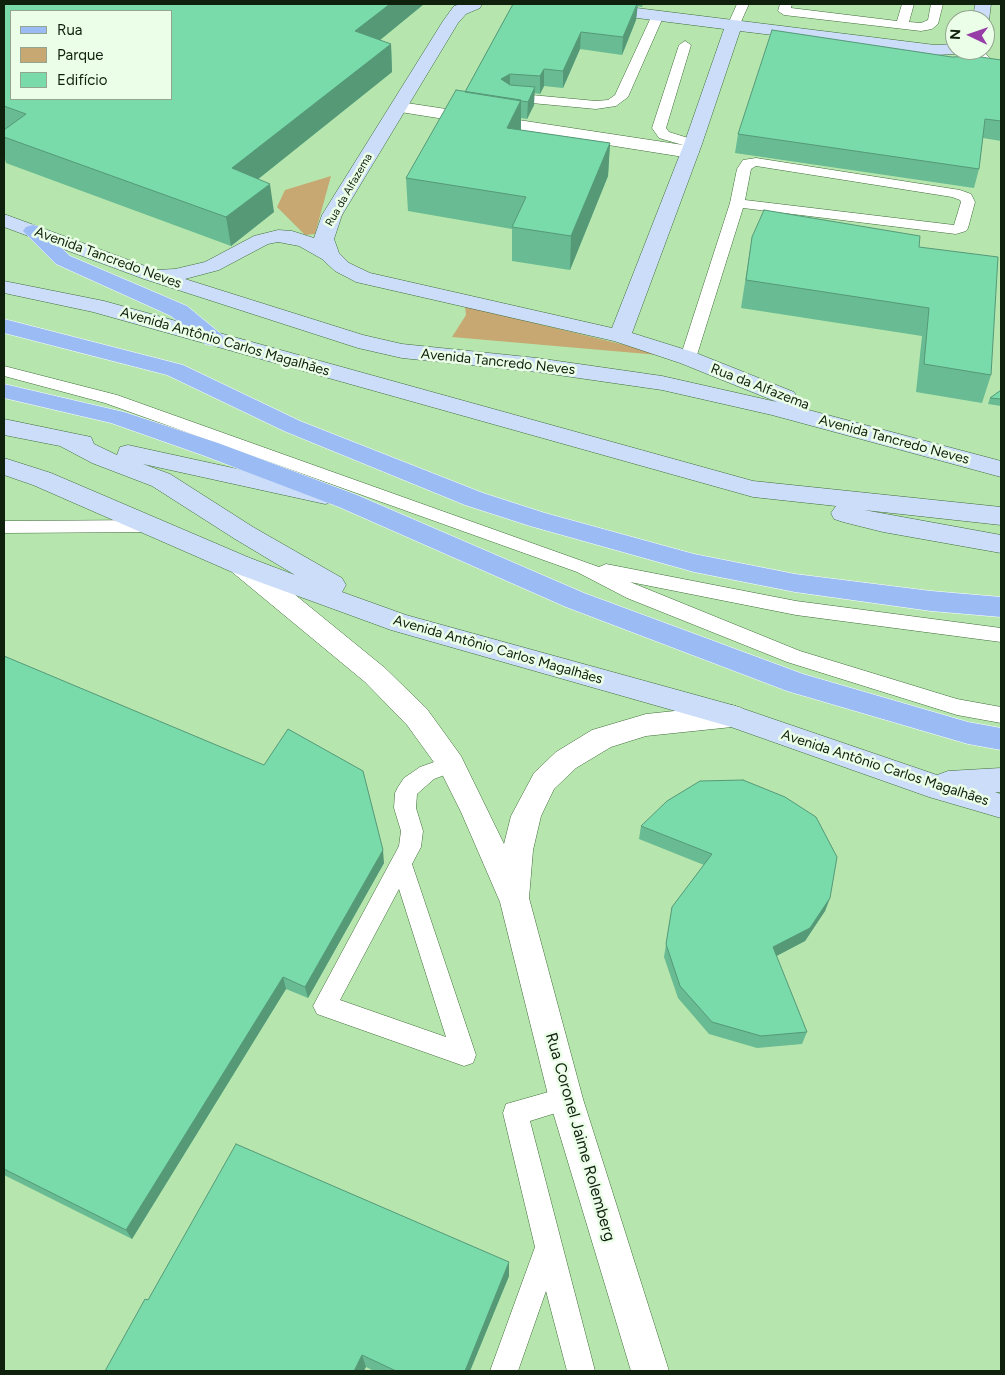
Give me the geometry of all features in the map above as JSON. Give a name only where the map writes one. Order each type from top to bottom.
[{"type":"main road","points":[[33,231],[63,260],[179,311],[213,338]]},
{"type":"main road","points":[[4,326],[175,370],[292,426],[474,499],[539,520],[694,563],[794,582],[931,601],[1001,607]]},
{"type":"main road","points":[[4,391],[116,417],[210,449],[348,501],[575,600],[797,683],[968,733],[1001,739]]},
{"type":"street","name":"Rua da Alfazema","points":[[474,4],[460,10],[451,21],[400,108],[332,215],[324,239],[329,255],[342,267],[364,278],[620,336],[688,358],[899,440]]},
{"type":"street","points":[[566,4],[734,24],[909,48],[945,49]]},
{"type":"street","points":[[620,336],[692,148],[734,24]]},
{"type":"street","points":[[400,108],[692,148]]},
{"type":"street","name":"Avenida Tancredo Neves","points":[[4,220],[151,275],[358,342],[402,351],[537,365],[662,383],[899,440],[1001,469]]},
{"type":"street","points":[[151,275],[175,275],[205,268],[226,260],[262,240],[278,236],[292,237],[306,242],[329,255]]},
{"type":"street","name":"Avenida Antônio Carlos Magalhães","points":[[4,287],[96,306],[753,489],[1001,516]]},
{"type":"street","points":[[4,428],[65,439],[348,501]]},
{"type":"street","points":[[65,439],[100,457],[160,480],[244,533],[400,623]]},
{"type":"street","name":"Avenida Antônio Carlos Magalhães","points":[[4,466],[42,479],[241,565],[400,623],[732,716],[929,784],[1001,806]]},
{"type":"street","points":[[753,489],[883,523],[1001,544]]},
{"type":"street","name":"Rua Coronel Jaime Rolemberg","points":[[241,565],[375,675],[418,717],[451,764],[475,812],[515,902],[566,1099],[650,1371]]},
{"type":"street","name":"Rua Coronel Jaime Rolemberg","points":[[515,902],[518,850],[526,816],[544,780],[566,760],[602,738],[646,725],[732,716]]},
{"type":"street","points":[[929,784],[1001,780]]},
{"type":"lane","points":[[734,24],[743,4]]},
{"type":"lane","points":[[786,4],[784,11],[921,27],[928,26],[934,21],[937,4]]},
{"type":"lane","points":[[902,25],[908,4]]},
{"type":"lane","points":[[510,97],[596,105],[611,103],[621,97],[658,15]]},
{"type":"lane","points":[[796,32],[821,48]]},
{"type":"lane","points":[[685,45],[659,128],[664,135],[692,148]]},
{"type":"lane","points":[[947,70],[966,70],[978,67],[985,60]]},
{"type":"lane","points":[[688,358],[737,203],[744,168],[748,163],[756,162],[955,193],[966,197],[968,202],[961,228],[956,230],[737,203]]},
{"type":"lane","points":[[835,232],[838,216]]},
{"type":"lane","points":[[4,371],[111,399],[584,567],[634,593],[794,657],[957,707],[1001,715]]},
{"type":"lane","points":[[4,527],[153,526]]},
{"type":"lane","points":[[584,567],[796,608],[1001,634]]},
{"type":"lane","points":[[402,865],[464,1055],[325,1006],[410,847],[412,831],[405,808],[406,794],[411,784],[426,773],[451,764]]},
{"type":"lane","points":[[566,1099],[515,1113],[581,1371]]},
{"type":"lane","points":[[504,1371],[548,1247]]},
{"type":"green space","points":[[331,176],[315,234],[305,235],[277,207],[285,190]]},
{"type":"green space","points":[[465,306],[670,356],[452,337],[466,315]]},
{"type":"building","points":[[4,4],[390,4],[355,31],[391,44],[232,168],[270,184],[226,217],[4,137],[4,130],[26,114],[4,106]]},
{"type":"building","points":[[513,4],[637,4],[623,37],[581,32],[563,71],[544,69],[540,76],[510,74],[501,79],[510,85],[535,87],[528,102],[465,92]]},
{"type":"building","points":[[772,30],[945,56],[945,60],[1001,60],[1001,121],[985,119],[979,169],[738,134]]},
{"type":"building","points":[[456,90],[521,100],[507,128],[610,143],[571,236],[512,227],[526,197],[406,178]]},
{"type":"building","points":[[764,210],[920,236],[919,247],[998,257],[991,375],[924,364],[929,308],[746,280],[752,237]]},
{"type":"building","points":[[1001,390],[1001,399],[990,398]]},
{"type":"building","points":[[4,656],[264,765],[288,729],[363,771],[383,850],[305,987],[283,977],[126,1230],[4,1169]]},
{"type":"building","points":[[743,780],[785,797],[816,817],[837,857],[830,898],[810,928],[773,947],[807,1032],[761,1036],[712,1022],[680,986],[666,944],[672,907],[712,854],[641,826],[667,801],[700,781]]},
{"type":"building","points":[[236,1144],[509,1262],[465,1371],[396,1371],[362,1355],[354,1371],[105,1371],[145,1299],[148,1300]]}]
